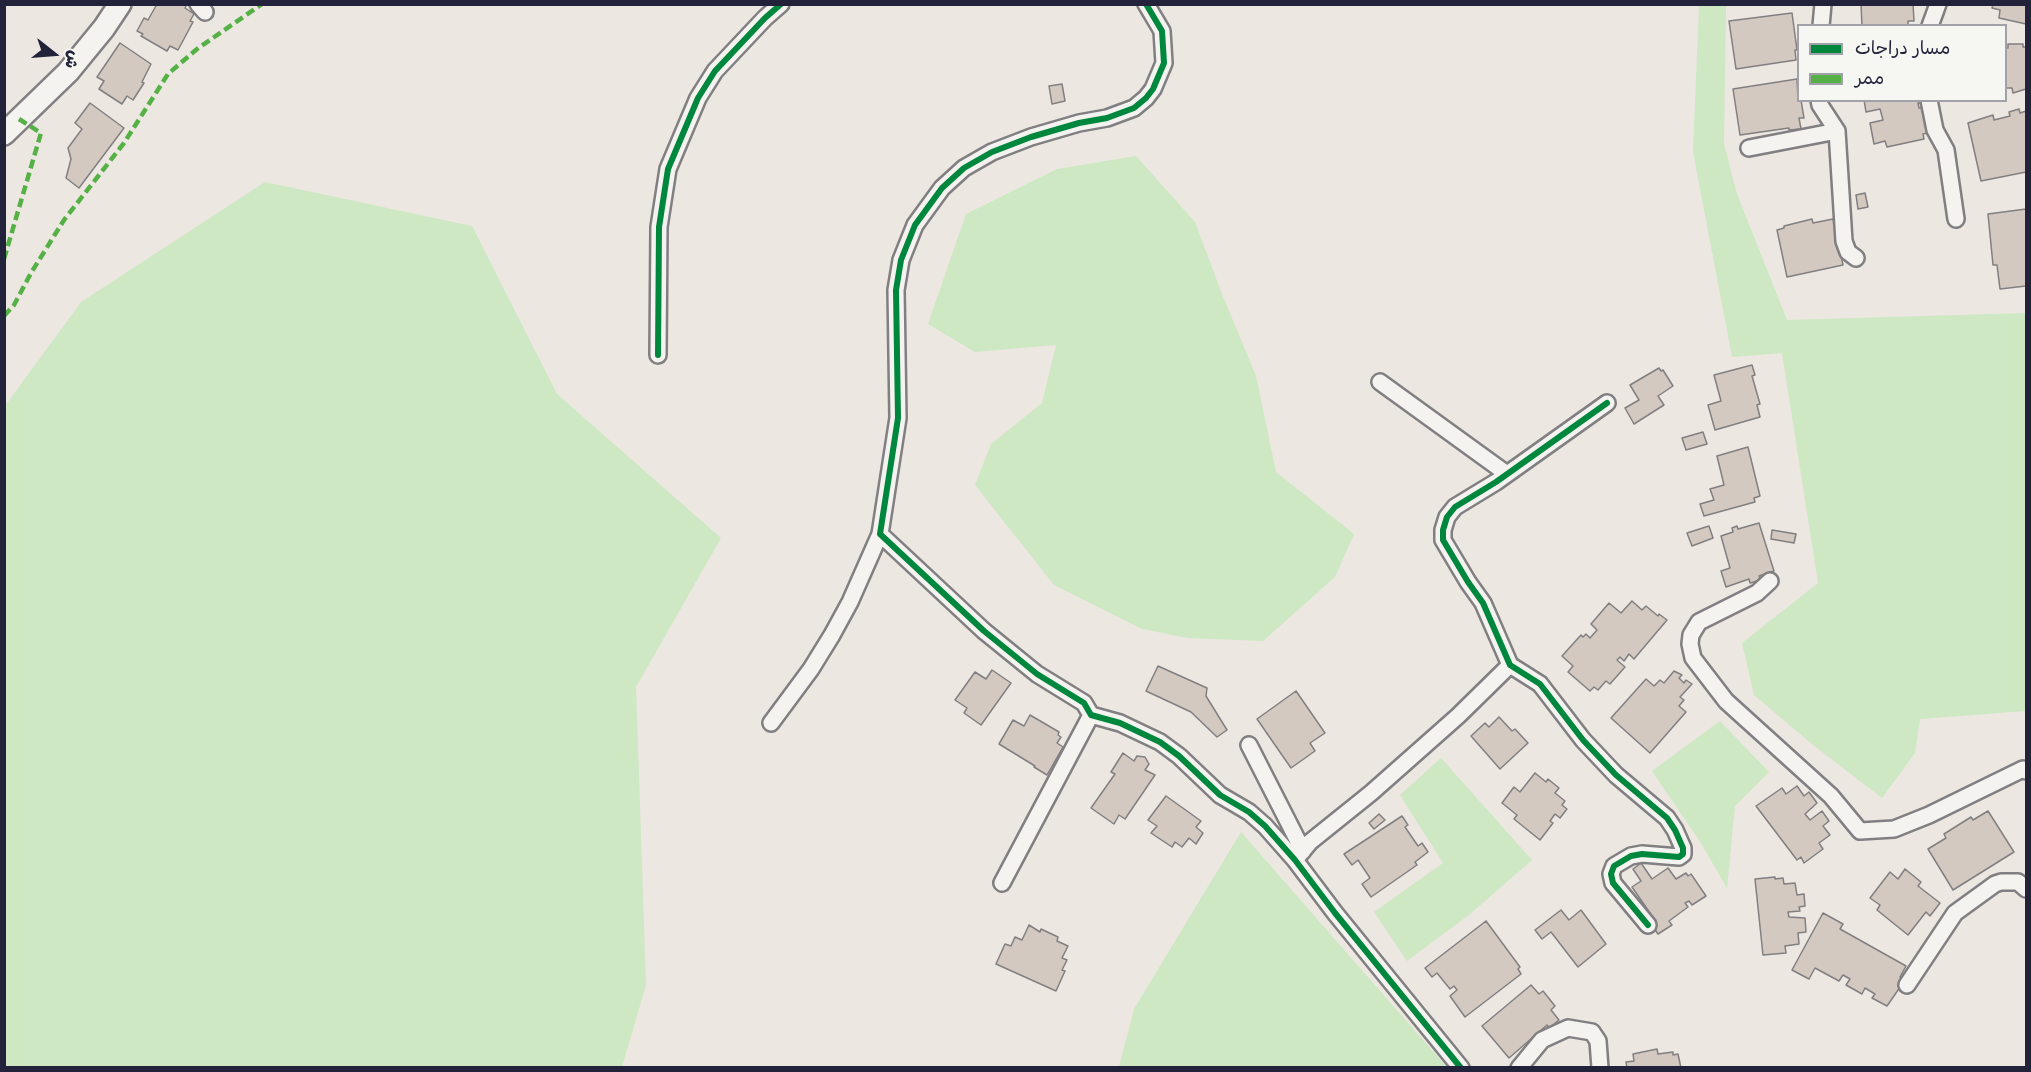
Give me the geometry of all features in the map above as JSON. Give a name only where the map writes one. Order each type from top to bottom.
[{"type":"main road","points":[[4,134],[68,72],[104,28],[120,4]]},
{"type":"street","points":[[658,355],[659,227],[668,170],[698,98],[715,71],[765,18],[782,4]]},
{"type":"street","points":[[771,723],[811,669],[832,635],[850,602],[879,534],[898,418],[896,290],[902,260],[915,225],[942,188],[964,168],[983,157],[1031,137],[1079,123],[1107,118],[1134,108],[1146,98],[1154,89],[1164,63],[1162,31],[1146,4]]},
{"type":"street","points":[[1821,24],[1823,4]]},
{"type":"street","points":[[1931,24],[1938,4]]},
{"type":"street","points":[[1819,102],[1837,131],[1844,241],[1848,252],[1856,258]]},
{"type":"street","points":[[1929,102],[1935,130],[1946,150],[1956,219]]},
{"type":"street","points":[[1749,148],[1837,131]]},
{"type":"street","points":[[1380,382],[1507,474]]},
{"type":"street","points":[[1608,403],[1507,474],[1455,507],[1447,517],[1443,540],[1483,603],[1510,664],[1540,684],[1583,740],[1616,775],[1667,818],[1675,830],[1683,848],[1683,854],[1680,857],[1642,854],[1631,856],[1614,866],[1611,874],[1613,883],[1648,925]]},
{"type":"street","points":[[879,534],[1000,644],[1037,674],[1084,703],[1091,715],[1120,723],[1160,742],[1179,756],[1204,782],[1220,795],[1249,812],[1299,856]]},
{"type":"street","points":[[1770,581],[1757,592],[1700,622],[1691,635],[1693,658],[1726,701],[1831,796],[1860,831],[1894,829],[1929,815],[2023,769],[2026,771]]},
{"type":"street","points":[[1299,856],[1310,842],[1371,793],[1458,717],[1510,664]]},
{"type":"street","points":[[1002,883],[1091,715]]},
{"type":"street","points":[[1249,745],[1299,856],[1335,913],[1461,1068]]},
{"type":"street","points":[[1907,985],[1955,914],[1995,884],[2018,882],[2026,889]]},
{"type":"street","points":[[1520,1068],[1542,1040],[1568,1028],[1592,1032],[1598,1041],[1600,1068]]},
{"type":"green space","points":[[1699,5],[1726,5],[1724,144],[1737,194],[1787,320],[2026,313],[2026,711],[1920,719],[1915,753],[1882,798],[1813,745],[1754,695],[1742,643],[1818,583],[1782,353],[1732,357],[1693,152]]},
{"type":"green space","points":[[1136,156],[1195,222],[1256,376],[1276,472],[1354,534],[1335,577],[1263,641],[1188,638],[1142,629],[1054,585],[975,485],[991,444],[1042,403],[1056,345],[975,352],[928,324],[966,214],[1057,169]]},
{"type":"green space","points":[[265,182],[472,226],[557,394],[721,538],[636,687],[646,985],[622,1067],[5,1067],[5,406],[81,302]]},
{"type":"green space","points":[[1720,721],[1769,772],[1735,806],[1727,888],[1699,840],[1652,771]]},
{"type":"green space","points":[[1441,758],[1532,860],[1469,915],[1407,961],[1374,912],[1443,863],[1400,795]]},
{"type":"green space","points":[[1241,832],[1447,1067],[1119,1067],[1134,1009]]},
{"type":"building","points":[[157,4],[187,4],[185,8],[194,14],[190,21],[193,22],[178,50],[170,46],[167,51],[141,36],[143,34],[137,31],[144,18],[148,20]]},
{"type":"building","points":[[1861,4],[1913,4],[1914,21],[1908,21],[1908,24],[1862,24]]},
{"type":"building","points":[[1993,4],[2026,4],[2026,24],[1999,18],[2000,10],[1992,8]]},
{"type":"building","points":[[1792,13],[1797,50],[1795,50],[1796,60],[1736,69],[1729,21]]},
{"type":"building","points":[[120,43],[151,64],[142,82],[144,83],[133,100],[127,96],[122,104],[99,89],[104,81],[97,77]]},
{"type":"building","points":[[2008,44],[2023,44],[2023,47],[2026,47],[2026,89],[2013,93],[2012,88],[2007,88]]},
{"type":"building","points":[[1797,79],[1797,102],[1801,102],[1804,118],[1799,118],[1801,129],[1789,130],[1789,128],[1740,135],[1733,89]]},
{"type":"building","points":[[1062,84],[1065,101],[1052,104],[1049,86]]},
{"type":"building","points":[[1864,102],[1921,102],[1918,103],[1919,108],[1923,108],[1928,133],[1923,134],[1924,139],[1887,147],[1885,141],[1874,144],[1870,123],[1883,120],[1880,109],[1866,112]]},
{"type":"building","points":[[90,103],[124,128],[79,188],[66,178],[71,159],[68,148],[82,129],[75,123]]},
{"type":"building","points":[[2019,109],[2020,113],[2026,111],[2026,172],[1981,181],[1968,123],[1993,115],[1994,120],[2010,116],[2009,112]]},
{"type":"building","points":[[1865,193],[1868,207],[1858,209],[1856,195]]},
{"type":"building","points":[[2026,209],[2026,286],[2000,289],[1997,265],[1993,265],[1988,214]]},
{"type":"building","points":[[1812,219],[1813,223],[1833,219],[1843,265],[1787,277],[1777,230]]},
{"type":"building","points":[[1752,365],[1755,375],[1752,376],[1760,404],[1757,405],[1760,417],[1715,430],[1708,405],[1721,401],[1714,375]]},
{"type":"building","points":[[1659,368],[1663,370],[1673,386],[1658,396],[1664,405],[1634,424],[1625,408],[1639,400],[1630,385]]},
{"type":"building","points":[[1703,432],[1707,444],[1686,450],[1682,438]]},
{"type":"building","points":[[1748,447],[1760,496],[1754,498],[1755,502],[1704,516],[1700,504],[1714,500],[1710,489],[1724,485],[1717,456]]},
{"type":"building","points":[[1759,523],[1774,571],[1759,576],[1761,580],[1750,583],[1749,579],[1726,587],[1721,571],[1730,568],[1721,536],[1733,532],[1732,528],[1737,526],[1738,529]]},
{"type":"building","points":[[1709,526],[1713,538],[1692,546],[1687,533]]},
{"type":"building","points":[[1772,530],[1796,534],[1794,543],[1771,539]]},
{"type":"building","points":[[1632,601],[1642,610],[1646,606],[1667,620],[1634,659],[1629,654],[1624,661],[1620,657],[1617,660],[1625,667],[1610,684],[1606,681],[1598,690],[1594,687],[1590,691],[1568,672],[1573,666],[1562,656],[1581,635],[1583,637],[1586,634],[1590,638],[1597,630],[1591,624],[1609,603],[1621,613]]},
{"type":"building","points":[[1158,666],[1207,688],[1206,696],[1227,730],[1217,737],[1191,712],[1146,691]]},
{"type":"building","points":[[992,670],[1011,683],[981,725],[964,713],[967,708],[955,700],[975,672],[986,679]]},
{"type":"building","points":[[1674,671],[1682,675],[1679,678],[1684,683],[1686,680],[1692,684],[1680,697],[1684,700],[1679,706],[1686,712],[1650,753],[1611,718],[1646,679],[1654,686],[1660,680],[1664,683]]},
{"type":"building","points":[[1296,691],[1325,733],[1310,743],[1315,751],[1291,768],[1257,719]]},
{"type":"building","points":[[1030,715],[1059,732],[1058,735],[1061,737],[1057,743],[1063,747],[1047,775],[999,744],[1013,720],[1024,726]]},
{"type":"building","points":[[1499,717],[1528,743],[1500,769],[1471,736],[1485,723],[1489,727]]},
{"type":"building","points":[[1123,753],[1134,761],[1137,756],[1145,757],[1149,764],[1145,770],[1155,775],[1125,819],[1119,815],[1114,824],[1091,808],[1115,774],[1111,772]]},
{"type":"building","points":[[1535,773],[1546,782],[1548,779],[1559,788],[1555,793],[1565,801],[1562,805],[1567,809],[1560,818],[1555,814],[1550,821],[1553,823],[1540,840],[1514,819],[1517,815],[1502,803],[1514,787],[1520,792]]},
{"type":"building","points":[[1797,786],[1804,796],[1809,792],[1817,803],[1805,814],[1810,820],[1822,811],[1829,821],[1823,826],[1830,835],[1819,843],[1823,849],[1804,863],[1801,857],[1797,860],[1756,806],[1782,788],[1786,794]]},
{"type":"building","points":[[1166,796],[1201,821],[1196,827],[1203,833],[1196,844],[1189,838],[1182,847],[1175,842],[1172,847],[1151,833],[1157,826],[1148,820]]},
{"type":"building","points":[[1988,811],[2014,852],[1953,890],[1928,849],[1946,838],[1944,834],[1971,817],[1973,820]]},
{"type":"building","points":[[1379,814],[1385,820],[1374,829],[1369,823]]},
{"type":"building","points":[[1402,816],[1408,825],[1405,827],[1418,846],[1422,843],[1428,852],[1415,862],[1417,865],[1371,897],[1362,884],[1370,878],[1358,860],[1352,865],[1344,854]]},
{"type":"building","points":[[1641,863],[1652,879],[1668,868],[1676,879],[1686,873],[1688,876],[1691,874],[1706,896],[1692,905],[1689,901],[1685,903],[1688,907],[1669,921],[1672,925],[1658,934],[1645,916],[1650,913],[1632,887],[1641,881],[1633,869]]},
{"type":"building","points":[[1905,869],[1921,882],[1918,886],[1940,903],[1930,916],[1926,912],[1908,935],[1877,910],[1880,905],[1870,898],[1890,872],[1898,879]]},
{"type":"building","points":[[1775,877],[1775,879],[1783,878],[1784,884],[1795,883],[1797,895],[1804,894],[1805,906],[1799,907],[1800,911],[1788,912],[1789,917],[1805,918],[1806,932],[1798,933],[1799,944],[1785,946],[1786,953],[1763,955],[1755,879]]},
{"type":"building","points":[[1561,910],[1569,920],[1581,910],[1606,944],[1578,967],[1551,932],[1542,939],[1535,930]]},
{"type":"building","points":[[1823,913],[1843,924],[1840,929],[1906,966],[1900,977],[1905,980],[1887,1006],[1872,998],[1875,994],[1865,988],[1862,994],[1846,985],[1850,979],[1843,975],[1839,981],[1815,968],[1809,979],[1792,970]]},
{"type":"building","points":[[1486,921],[1520,967],[1518,969],[1521,974],[1465,1017],[1450,996],[1457,990],[1454,986],[1450,989],[1437,973],[1432,977],[1425,968]]},
{"type":"building","points":[[1029,925],[1040,932],[1041,929],[1058,937],[1057,941],[1068,946],[1062,958],[1067,960],[1062,970],[1065,971],[1056,991],[996,964],[1005,944],[1011,946],[1015,937],[1022,940]]},
{"type":"building","points":[[1531,985],[1539,994],[1543,991],[1555,1006],[1551,1010],[1559,1020],[1549,1028],[1547,1025],[1509,1058],[1482,1026]]},
{"type":"building","points":[[1657,1049],[1658,1054],[1673,1052],[1673,1055],[1678,1054],[1681,1068],[1627,1068],[1626,1062],[1634,1061],[1633,1054]]},
{"type":"marked path","points":[[4,316],[14,305],[64,220],[124,143],[168,74],[197,49],[262,4]]},
{"type":"marked path","points":[[4,259],[41,133],[19,119]]},
{"type":"cycle path","points":[[658,355],[659,227],[668,169],[698,98],[715,71],[781,4]]},
{"type":"cycle path","points":[[1146,4],[1162,31],[1164,63],[1153,89],[1146,98],[1134,108],[1107,118],[1079,123],[1031,137],[992,152],[964,168],[942,188],[915,225],[901,260],[896,290],[898,418],[880,534],[984,631],[1037,674],[1084,703],[1091,715],[1120,723],[1160,742],[1179,756],[1220,795],[1249,812],[1265,826],[1295,860],[1461,1068]]},
{"type":"cycle path","points":[[1607,403],[1496,482],[1455,507],[1447,517],[1443,540],[1483,603],[1510,665],[1540,684],[1583,740],[1616,775],[1667,818],[1675,830],[1683,848],[1683,854],[1679,857],[1642,854],[1631,856],[1614,866],[1611,874],[1613,883],[1648,925]]}]
